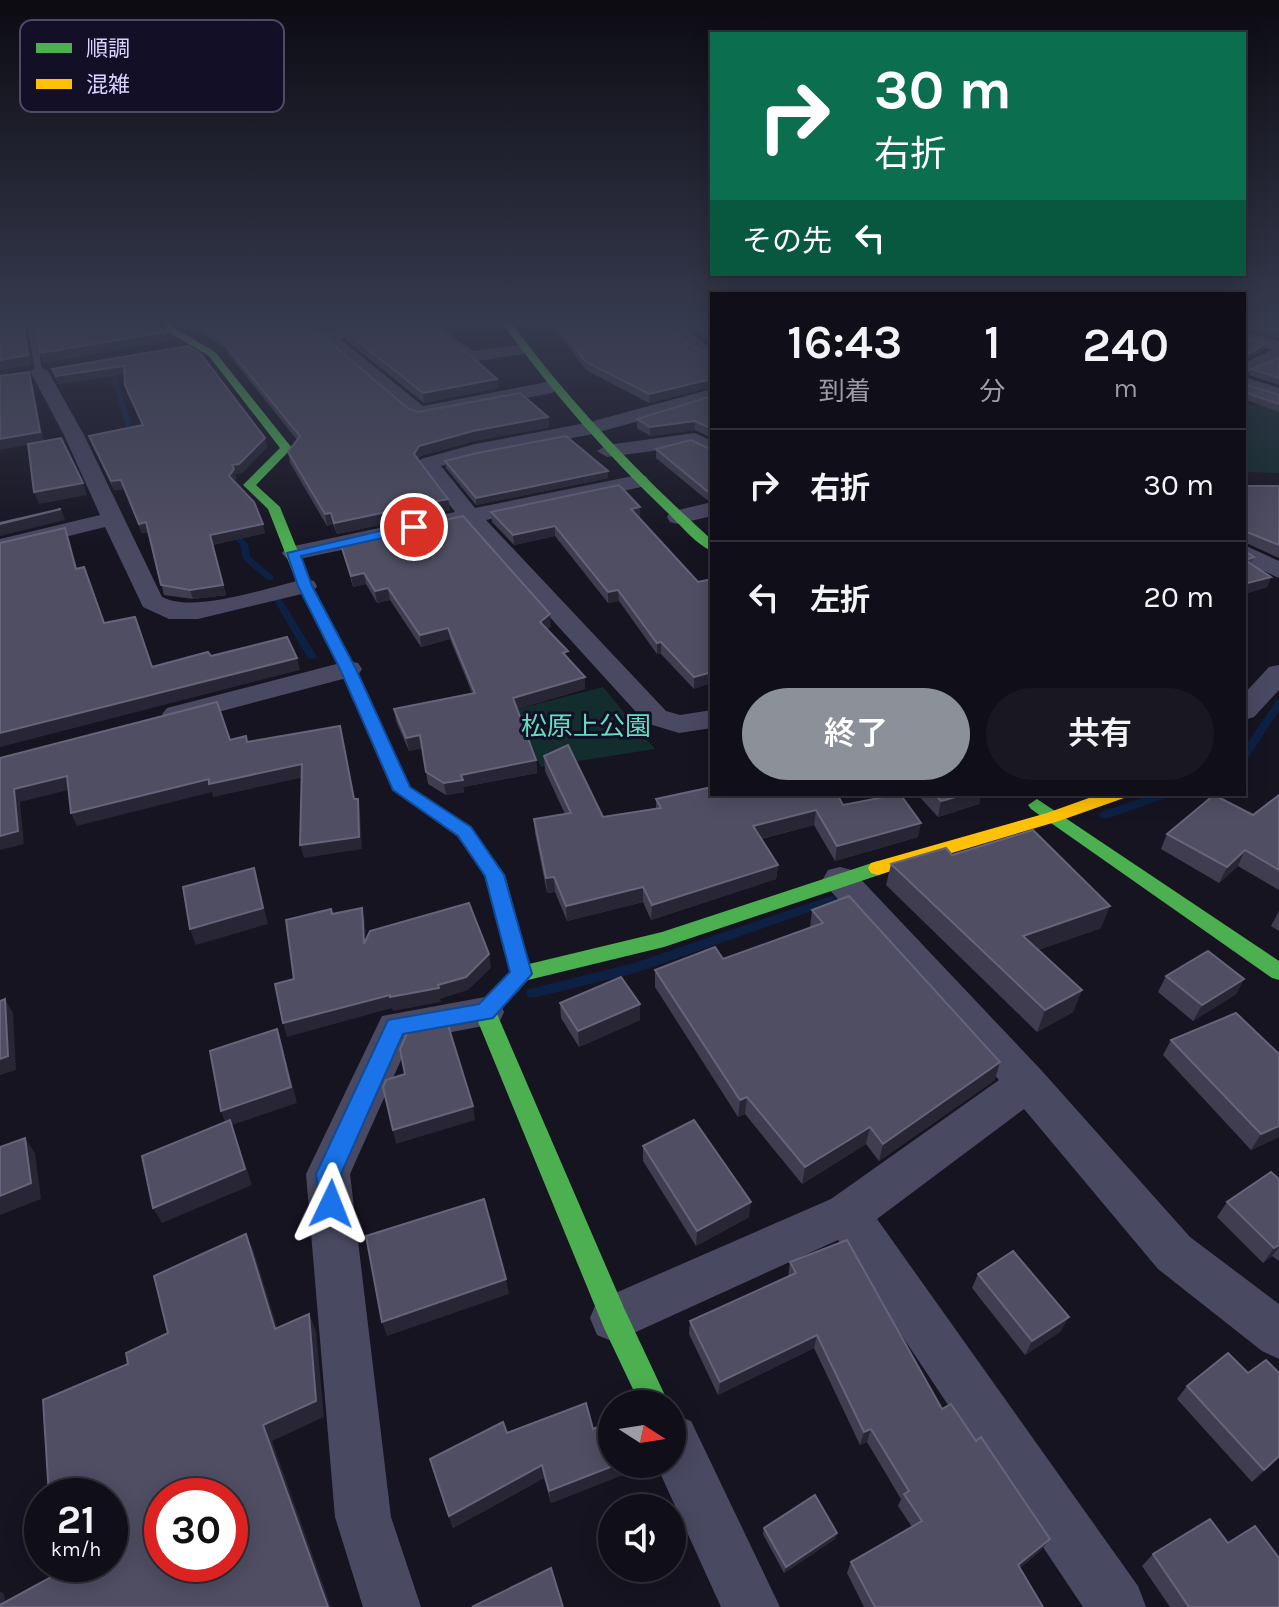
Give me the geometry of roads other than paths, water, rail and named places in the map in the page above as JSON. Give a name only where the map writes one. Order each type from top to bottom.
[{"type":"street","points":[[53,396],[152,602],[169,611],[198,611],[305,586]]},
{"type":"street","points":[[247,396],[286,448],[249,485],[274,507],[305,586],[348,669],[402,790],[464,832],[495,875],[521,974]]},
{"type":"street","points":[[398,396],[419,413],[502,396]]},
{"type":"street","points":[[560,396],[607,451],[710,545]]},
{"type":"street","points":[[708,396],[588,429],[475,450],[428,463],[468,514],[656,717],[679,724],[710,719]]},
{"type":"street","points":[[607,451],[695,439],[710,449]]},
{"type":"street","points":[[294,553],[468,514],[638,481]]},
{"type":"street","points":[[678,517],[710,509]]},
{"type":"street","points":[[0,546],[114,518]]},
{"type":"street","points":[[1246,553],[1279,572],[1275,582],[1279,593]]},
{"type":"street","points":[[151,720],[348,669]]},
{"type":"street","points":[[1246,709],[1279,673]]},
{"type":"street","points":[[1026,796],[1279,972]]},
{"type":"street","points":[[392,1607],[363,1517],[328,1174],[396,1027],[485,1012],[521,974],[664,939],[840,879],[1053,817],[1112,796]]},
{"type":"street","points":[[840,879],[1027,1083],[1174,1253],[1279,1334]]},
{"type":"street","points":[[485,1012],[614,1318],[648,1390]]},
{"type":"street","points":[[614,1318],[847,1214],[1027,1083]]},
{"type":"street","points":[[847,1214],[1117,1607]]},
{"type":"street","points":[[686,1470],[751,1607]]},
{"type":"waterway","points":[[119,396],[129,426],[138,437]]},
{"type":"waterway","points":[[232,530],[244,545],[246,557],[270,578]]},
{"type":"waterway","points":[[275,595],[312,657]]},
{"type":"waterway","points":[[1246,753],[1279,703]]},
{"type":"waterway","points":[[1105,815],[1159,796]]},
{"type":"waterway","points":[[533,993],[635,968],[831,900]]},
{"type":"park label","name":"松原上公園","points":[[586,726]]}]
